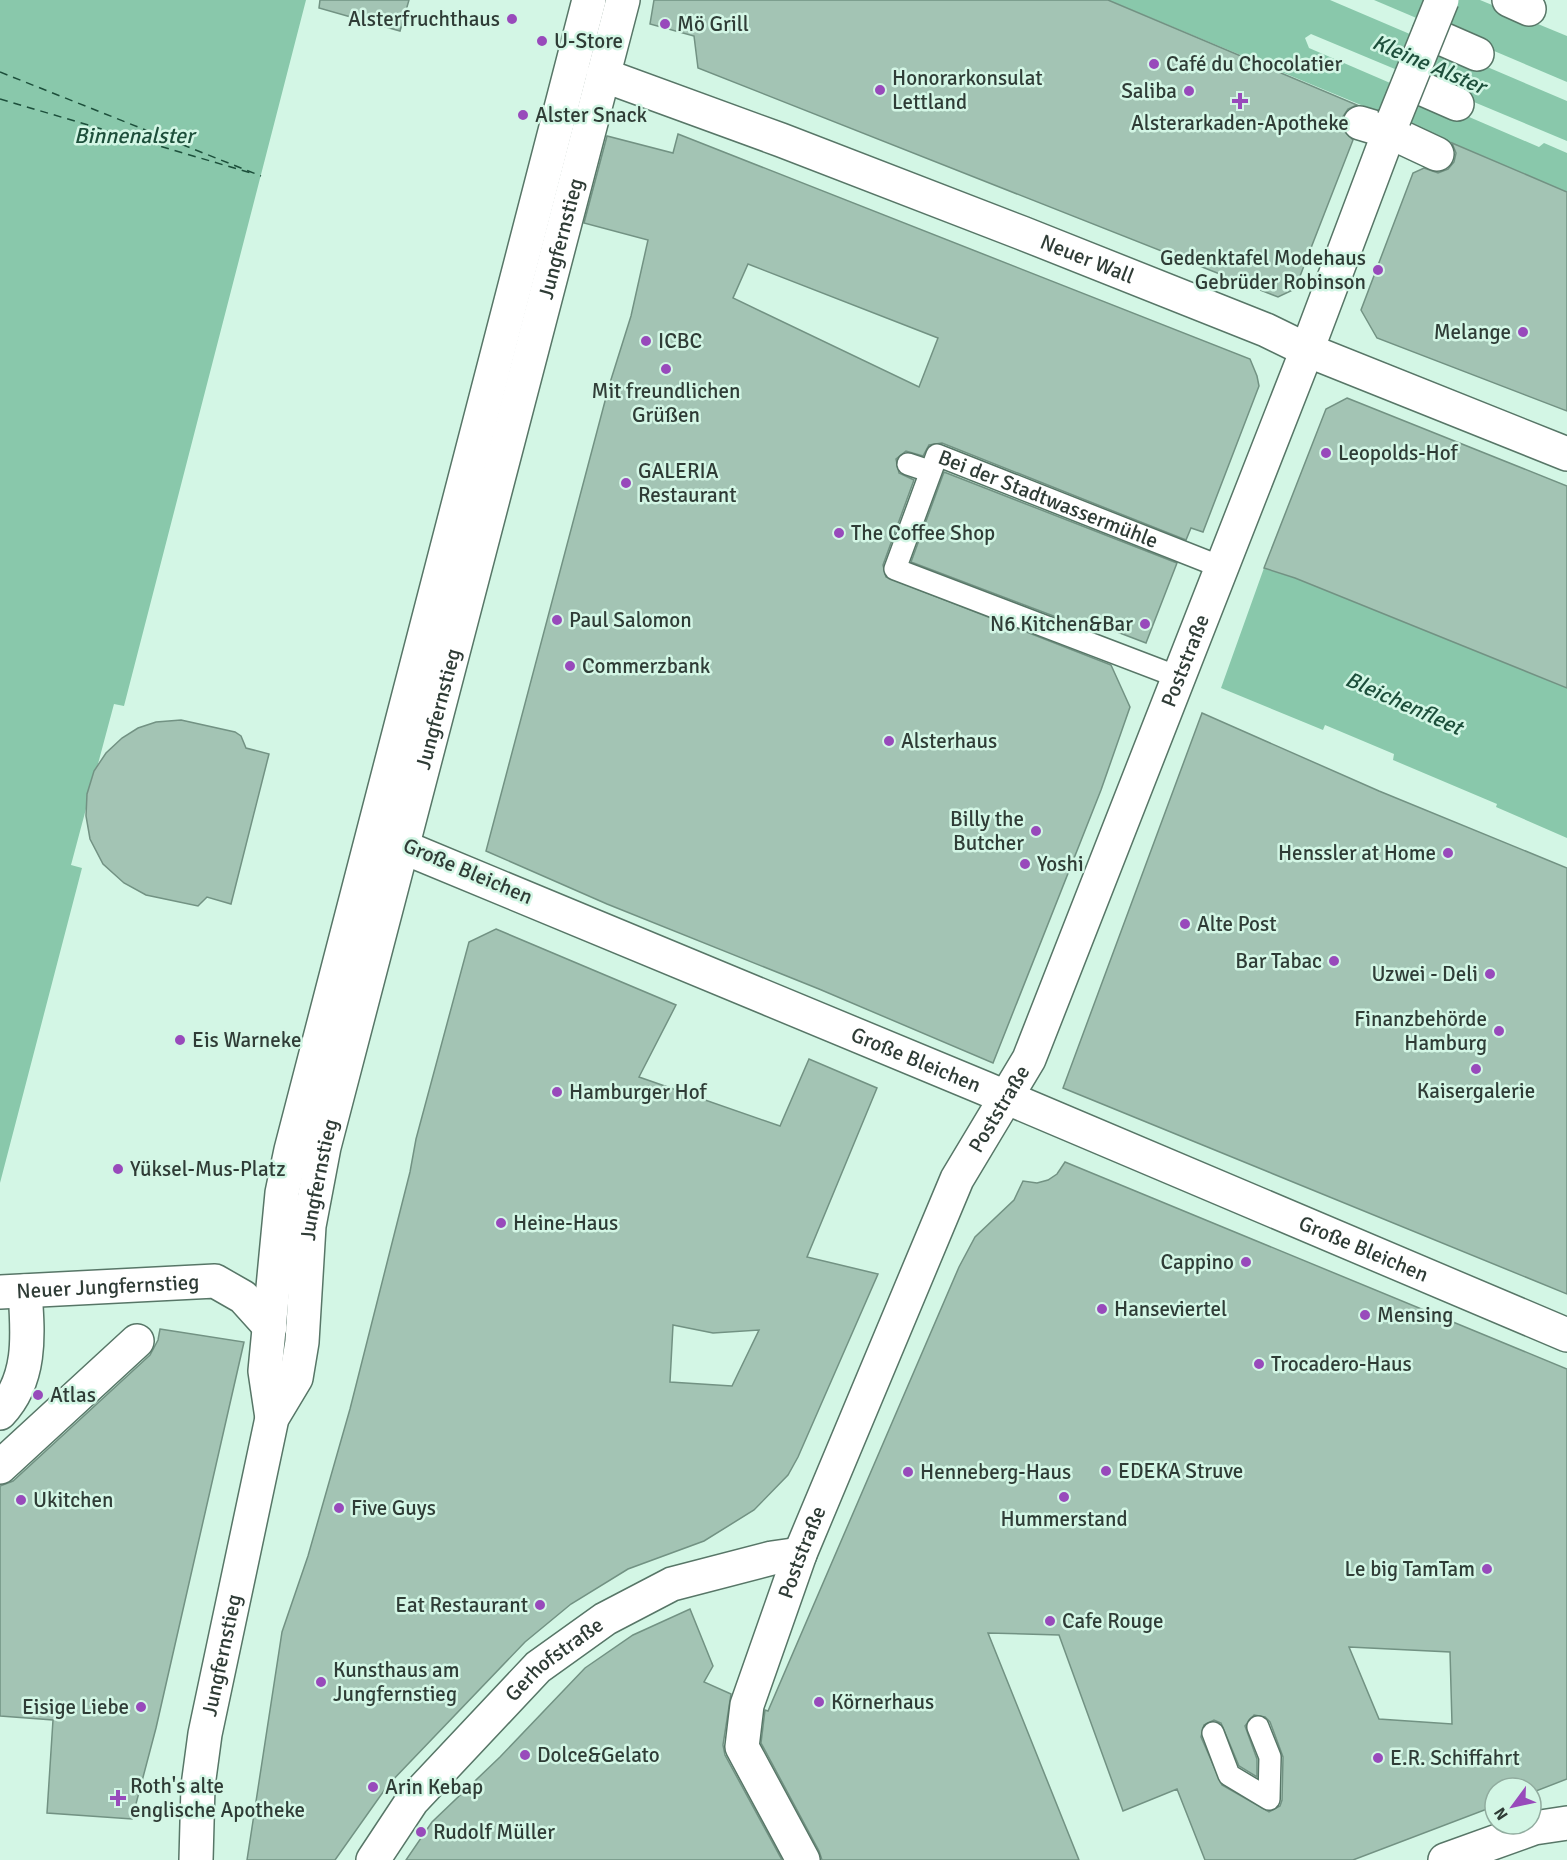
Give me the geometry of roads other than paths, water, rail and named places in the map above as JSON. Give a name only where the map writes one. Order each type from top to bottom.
[{"type":"street","name":"Jungfernstieg","points":[[272,1418],[265,1371],[281,1204],[291,1150],[589,0]]},
{"type":"street","name":"Jungfernstieg","points":[[196,1860],[198,1786],[205,1734],[272,1418],[296,1378],[302,1342],[305,1271],[315,1189],[622,0]]},
{"type":"street","name":"Poststraße","points":[[803,1860],[742,1747],[747,1705],[800,1554],[957,1179],[1004,1097],[1029,1059],[1307,350],[1381,125],[1408,83],[1442,0]]},
{"type":"street","points":[[1429,33],[1477,54]]},
{"type":"street","name":"Neuer Wall","points":[[603,75],[781,140],[1022,233],[1266,330],[1307,350],[1567,454]]},
{"type":"street","points":[[1408,83],[1457,104]]},
{"type":"street","points":[[1381,125],[1437,154]]},
{"type":"street","name":"Große Bleichen","points":[[378,812],[391,837],[403,847],[1004,1097],[1567,1335]]},
{"type":"street","name":"Neuer Jungfernstieg","points":[[12,1292],[215,1281],[243,1297],[270,1327]]},
{"type":"street","points":[[0,1413],[17,1390],[25,1369],[28,1330],[12,1292]]},
{"type":"street","points":[[0,1467],[137,1341]]},
{"type":"street","name":"Gerhofstraße","points":[[373,1860],[412,1801],[538,1667],[605,1619],[672,1584],[772,1558],[800,1554]]},
{"type":"street","points":[[1445,1860],[1534,1828],[1567,1823]]},
{"type":"lane","name":"Bei der Stadtwassermühle","points":[[1178,677],[895,569],[929,471],[937,455],[1221,567]]},
{"type":"lane","points":[[908,464],[929,471]]},
{"type":"lane","points":[[1213,1732],[1229,1775],[1269,1799],[1270,1757],[1258,1727]]},
{"type":"water","name":"Binnenalster","points":[[0,0],[306,0],[124,706],[114,704],[71,865],[82,868],[0,1183]]},
{"type":"water","name":"Kleine Alster","points":[[1108,0],[1330,0],[1567,101],[1567,141],[1311,34],[1305,38],[1309,48],[1539,147],[1544,143],[1567,153],[1567,199],[1443,139]]},
{"type":"water","points":[[1374,0],[1480,0],[1567,36],[1567,82]]},
{"type":"water","name":"Bleichenfleet","points":[[1264,568],[1295,578],[1567,688],[1567,838],[1496,807],[1497,804],[1393,760],[1394,754],[1325,725],[1323,730],[1221,688]]},
{"type":"place","name":"Alsterfruchthaus","points":[[512,19]]},
{"type":"place","name":"Mö Grill","points":[[665,24]]},
{"type":"place","name":"U-Store","points":[[542,41]]},
{"type":"place","name":"Café du Chocolatier","points":[[1154,64]]},
{"type":"place","name":"Honorarkonsulat Lettland","points":[[880,90]]},
{"type":"place","name":"Saliba","points":[[1189,91]]},
{"type":"place","name":"Alsterarkaden-Apotheke","points":[[1240,101]]},
{"type":"place","name":"Alster Snack","points":[[523,115]]},
{"type":"place","name":"Gedenktafel Modehaus Gebrüder Robinson","points":[[1378,270]]},
{"type":"place","name":"Melange","points":[[1523,332]]},
{"type":"place","name":"ICBC","points":[[646,341]]},
{"type":"place","name":"Mit freundlichen Grüßen","points":[[666,369]]},
{"type":"place","name":"Leopolds-Hof","points":[[1326,453]]},
{"type":"place","name":"GALERIA Restaurant","points":[[626,483]]},
{"type":"place","name":"The Coffee Shop","points":[[839,533]]},
{"type":"place","name":"Paul Salomon","points":[[557,620]]},
{"type":"place","name":"N6 Kitchen&Bar","points":[[1145,624]]},
{"type":"place","name":"Commerzbank","points":[[570,666]]},
{"type":"place","name":"Alsterhaus","points":[[889,741]]},
{"type":"place","name":"Billy the Butcher","points":[[1036,831]]},
{"type":"place","name":"Henssler at Home","points":[[1448,853]]},
{"type":"place","name":"Yoshi","points":[[1025,864]]},
{"type":"place","name":"Alte Post","points":[[1185,924]]},
{"type":"place","name":"Bar Tabac","points":[[1334,961]]},
{"type":"place","name":"Uzwei - Deli","points":[[1490,974]]},
{"type":"place","name":"Finanzbehörde Hamburg","points":[[1499,1031]]},
{"type":"place","name":"Eis Warneke","points":[[180,1040]]},
{"type":"place","name":"Kaisergalerie","points":[[1476,1069]]},
{"type":"place","name":"Hamburger Hof","points":[[557,1092]]},
{"type":"place","name":"Yüksel-Mus-Platz","points":[[118,1169]]},
{"type":"place","name":"Heine-Haus","points":[[501,1223]]},
{"type":"place","name":"Cappino","points":[[1246,1262]]},
{"type":"place","name":"Hanseviertel","points":[[1102,1309]]},
{"type":"place","name":"Mensing","points":[[1365,1315]]},
{"type":"place","name":"Trocadero-Haus","points":[[1259,1364]]},
{"type":"place","name":"Atlas","points":[[38,1395]]},
{"type":"place","name":"EDEKA Struve","points":[[1106,1471]]},
{"type":"place","name":"Henneberg-Haus","points":[[908,1472]]},
{"type":"place","name":"Hummerstand","points":[[1064,1497]]},
{"type":"place","name":"Ukitchen","points":[[21,1500]]},
{"type":"place","name":"Five Guys","points":[[339,1508]]},
{"type":"place","name":"Le big TamTam","points":[[1487,1569]]},
{"type":"place","name":"Eat Restaurant","points":[[540,1605]]},
{"type":"place","name":"Cafe Rouge","points":[[1050,1621]]},
{"type":"place","name":"Kunsthaus am Jungfernstieg","points":[[321,1682]]},
{"type":"place","name":"Körnerhaus","points":[[819,1702]]},
{"type":"place","name":"Eisige Liebe","points":[[141,1707]]},
{"type":"place","name":"Dolce&Gelato","points":[[525,1755]]},
{"type":"place","name":"E.R. Schiffahrt","points":[[1378,1758]]},
{"type":"place","name":"Arin Kebap","points":[[373,1787]]},
{"type":"place","name":"Roth's alte englische Apotheke","points":[[118,1798]]},
{"type":"place","name":"Rudolf Müller","points":[[421,1832]]}]
